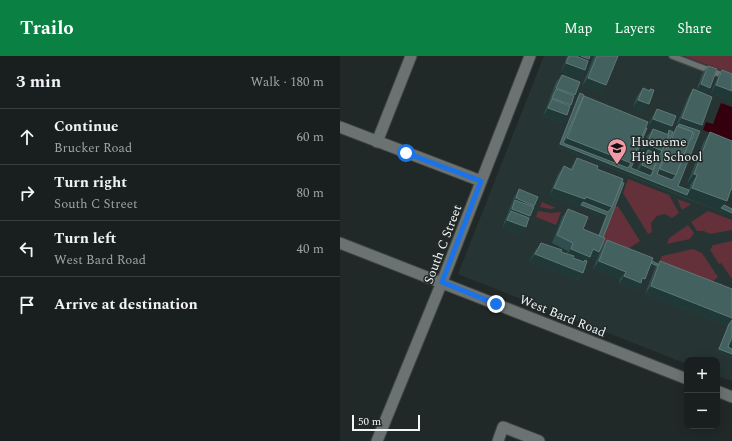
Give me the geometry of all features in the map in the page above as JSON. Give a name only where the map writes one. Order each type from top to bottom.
[{"type":"street","points":[[378,142],[411,56]]},
{"type":"street","name":"South C Street","points":[[377,441],[442,282],[530,56]]},
{"type":"street","points":[[340,127],[481,181]]},
{"type":"street","name":"West Bard Road","points":[[340,243],[684,378]]},
{"type":"street","points":[[720,392],[732,397]]},
{"type":"street","points":[[498,441],[503,426],[539,441]]},
{"type":"lane","points":[[672,56],[732,79]]},
{"type":"shaded area","name":"Hueneme High School","points":[[544,56],[732,56],[732,381],[720,377],[720,357],[684,357],[684,363],[458,274]]},
{"type":"shaded area","points":[[684,56],[732,56],[732,74]]},
{"type":"shaded area","points":[[721,103],[732,107],[732,141],[703,130],[706,122],[713,124]]},
{"type":"shaded area","points":[[628,179],[669,195],[679,213],[672,218],[665,214],[657,216],[651,223],[652,232],[648,234],[623,193]]},
{"type":"shaded area","points":[[677,199],[691,204],[682,210]]},
{"type":"shaded area","points":[[542,202],[556,208],[550,209],[540,207]]},
{"type":"shaded area","points":[[618,206],[640,241],[622,253],[599,244],[614,207]]},
{"type":"shaded area","points":[[538,211],[550,213],[561,212],[556,225],[536,217]]},
{"type":"shaded area","points":[[708,211],[732,220],[732,230],[710,234],[704,231],[697,231],[691,222]]},
{"type":"shaded area","points":[[688,225],[694,233],[690,239],[667,244],[669,238]]},
{"type":"shaded area","points":[[732,241],[732,279],[721,263],[719,264],[710,250],[713,245]]},
{"type":"shaded area","points":[[693,249],[702,253],[718,277],[713,281],[716,286],[721,283],[728,292],[657,267],[662,256]]},
{"type":"building","points":[[569,56],[576,56],[588,61],[585,70],[566,63]]},
{"type":"building","points":[[581,56],[590,56],[589,59]]},
{"type":"building","points":[[597,56],[618,56],[606,85],[588,78]]},
{"type":"building","points":[[708,66],[717,69],[710,88],[701,84]]},
{"type":"building","points":[[722,70],[732,74],[732,91],[716,85]]},
{"type":"building","points":[[562,75],[580,82],[575,95],[556,88]]},
{"type":"building","points":[[643,88],[650,91],[650,89],[654,90],[649,104],[638,100]]},
{"type":"building","points":[[556,89],[574,96],[571,105],[552,98]]},
{"type":"building","points":[[693,89],[712,97],[702,125],[682,118]]},
{"type":"building","points":[[580,93],[584,95],[563,143],[628,168],[645,128],[647,128],[631,168],[651,176],[669,135],[669,130],[673,132],[657,174],[672,180],[676,175],[690,138],[692,139],[694,134],[692,134],[693,132],[678,126],[679,124],[700,131],[678,186],[689,190],[687,195],[560,144]]},
{"type":"building","points":[[584,96],[648,122],[631,163],[567,138]]},
{"type":"building","points":[[552,99],[570,106],[567,115],[548,108]]},
{"type":"building","points":[[657,109],[676,116],[672,126],[653,119]]},
{"type":"building","points":[[677,126],[693,132],[676,175],[660,169]]},
{"type":"building","points":[[653,129],[669,135],[662,151],[647,144]]},
{"type":"building","points":[[710,132],[732,141],[732,190],[731,189],[727,201],[692,188],[697,175],[694,174]]},
{"type":"building","points":[[648,150],[659,155],[653,170],[642,165]]},
{"type":"building","points":[[577,158],[598,166],[597,169],[623,179],[612,207],[586,197],[585,199],[554,188],[564,166],[572,170]]},
{"type":"building","points":[[622,182],[624,183],[603,238],[599,236],[607,215],[581,205],[583,202],[608,212],[612,207]]},
{"type":"building","points":[[519,189],[538,197],[534,206],[516,198]]},
{"type":"building","points":[[515,200],[534,207],[530,216],[512,209]]},
{"type":"building","points":[[724,205],[732,209],[732,213],[721,208]]},
{"type":"building","points":[[568,209],[588,217],[583,229],[605,238],[599,252],[593,249],[590,257],[571,249],[573,243],[557,235]]},
{"type":"building","points":[[511,211],[529,218],[526,227],[507,220]]},
{"type":"building","points":[[607,240],[653,258],[645,279],[642,278],[641,283],[624,276],[626,272],[599,261]]},
{"type":"building","points":[[541,243],[562,250],[561,252],[574,256],[573,258],[584,262],[585,260],[587,261],[583,273],[535,254]]},
{"type":"building","points":[[652,261],[658,264],[657,266],[651,263]]},
{"type":"building","points":[[660,261],[732,289],[732,318],[651,286]]},
{"type":"building","points":[[732,320],[732,336],[728,347],[732,349],[732,354],[719,349]]},
{"type":"place","name":"Hueneme High School","points":[[617,165]]},
{"type":"route","points":[[406,153],[481,181],[442,282],[496,304]]}]
